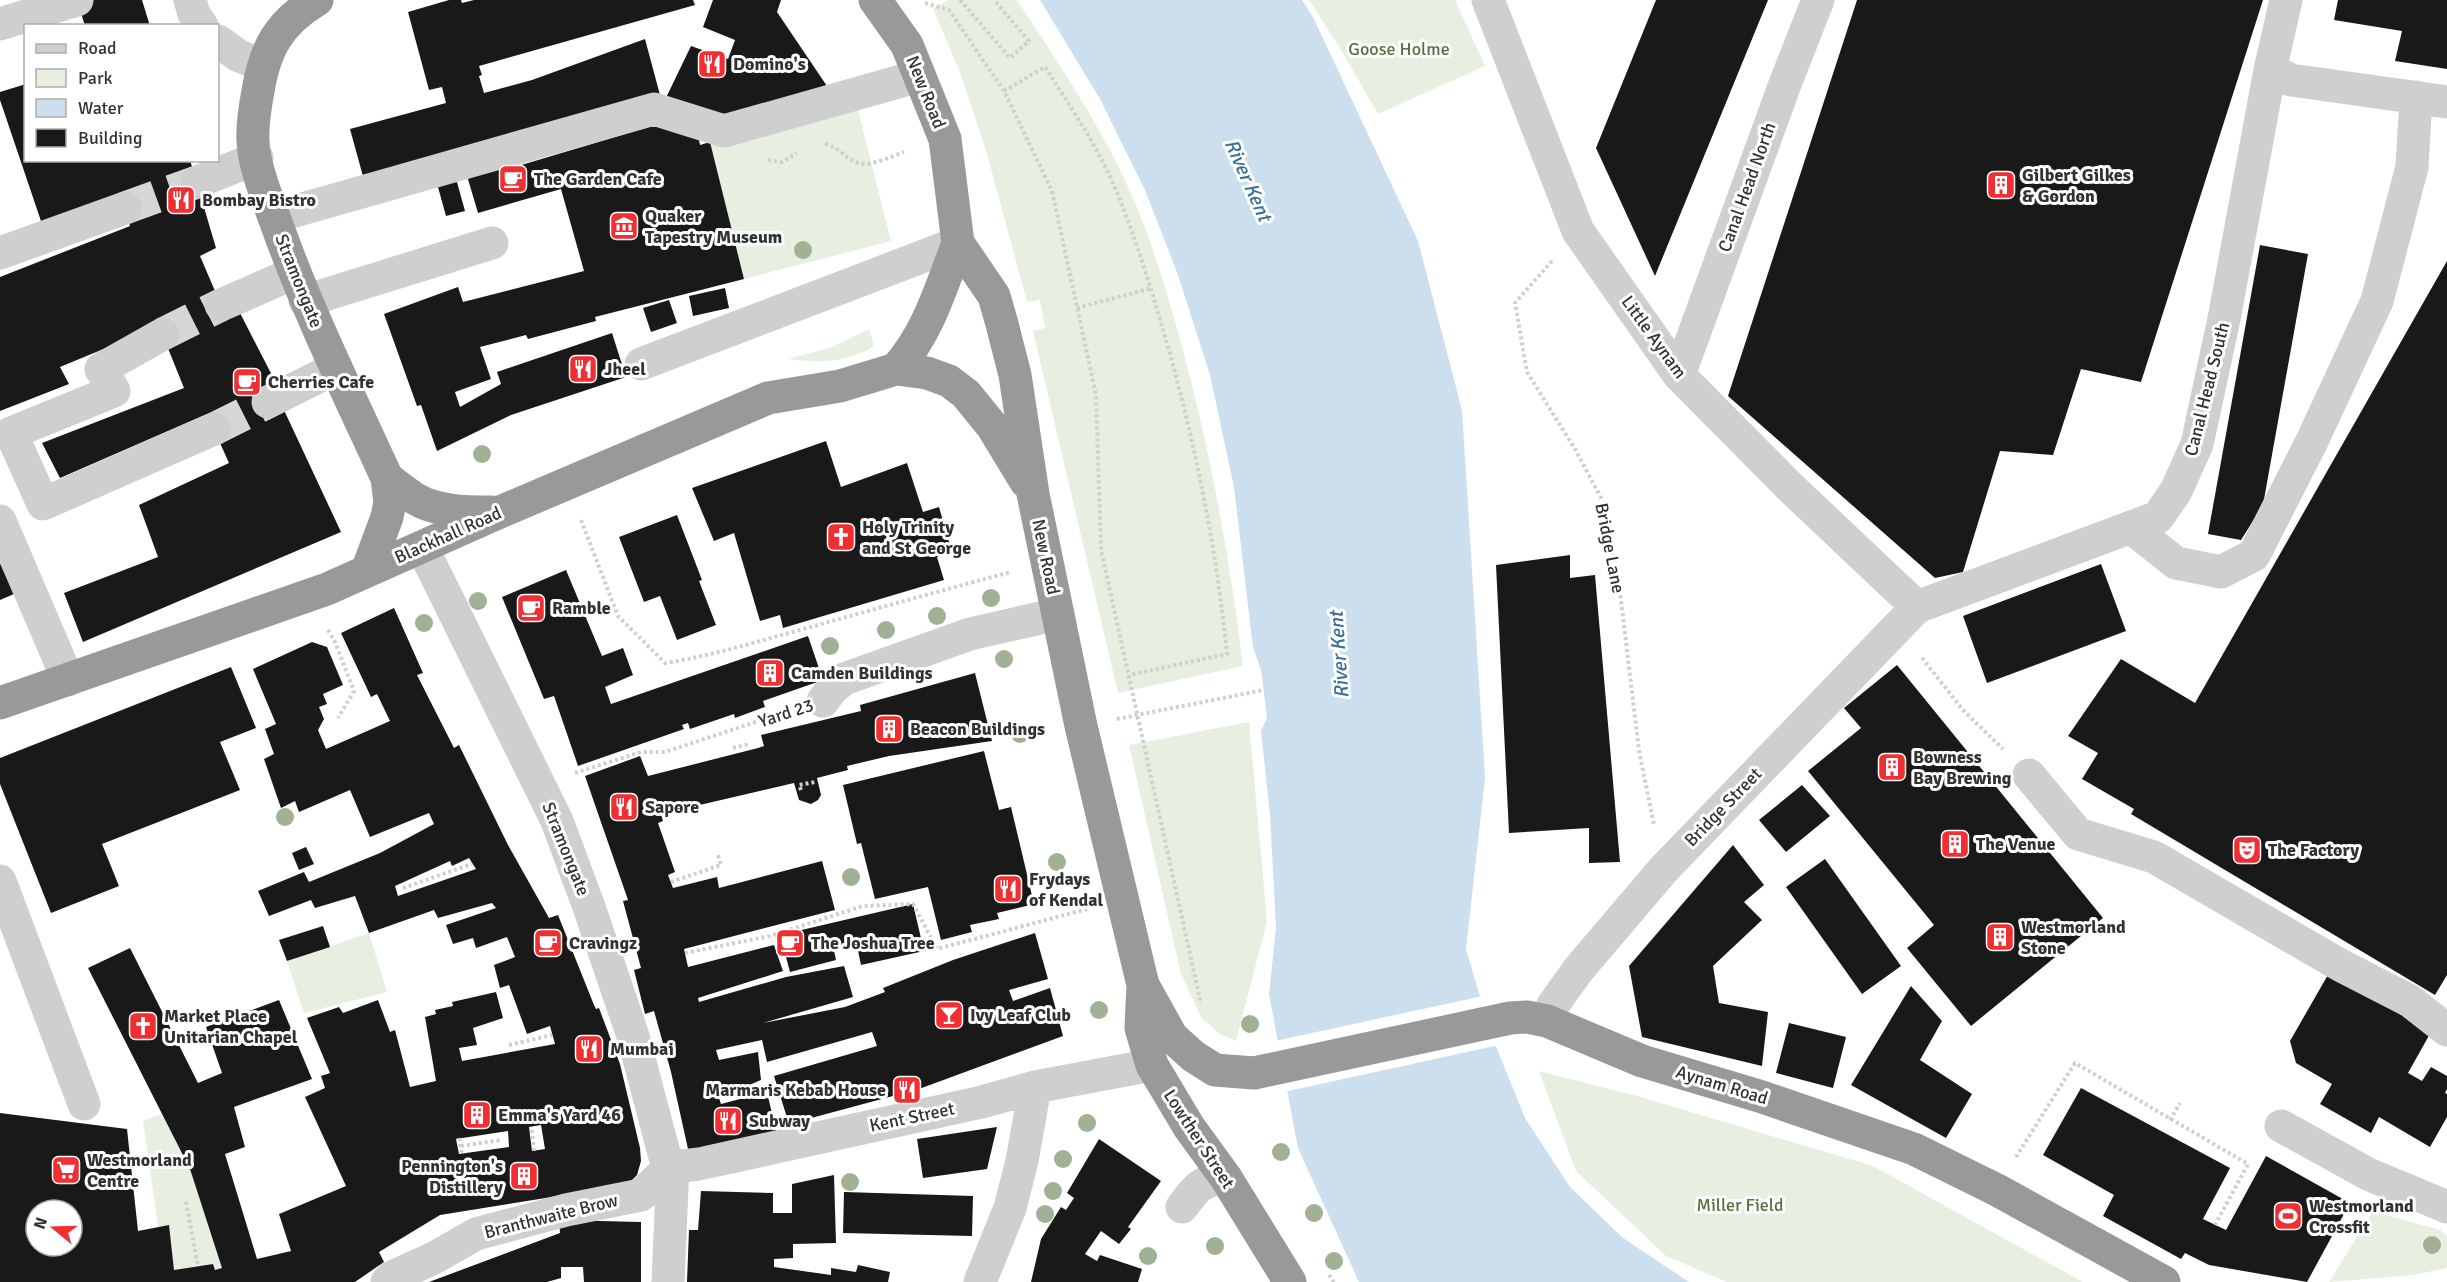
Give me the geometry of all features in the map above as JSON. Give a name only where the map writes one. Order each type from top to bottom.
[{"type":"highway","name":"Stramongate","points":[[317,0],[299,11],[277,35],[262,65],[255,105],[253,142],[263,188],[299,287],[387,478],[390,502],[387,517],[367,571]]},
{"type":"highway","name":"New Road","points":[[875,0],[907,45],[945,139],[958,243],[994,296],[1015,375],[1033,494],[1081,726],[1143,985],[1172,1037],[1193,1056],[1215,1070],[1254,1073]]},
{"type":"highway","points":[[896,369],[912,352],[931,315],[958,243]]},
{"type":"highway","name":"Blackhall Road","points":[[0,703],[316,593],[768,398],[840,386],[896,369],[927,373],[949,381],[966,394],[992,426],[1033,494]]},
{"type":"highway","points":[[387,478],[416,500],[444,509],[500,512]]},
{"type":"highway","name":"Lowther Street","points":[[1143,985],[1141,1028],[1152,1065],[1189,1127],[1226,1178],[1290,1282]]},
{"type":"highway","name":"Aynam Road","points":[[1254,1073],[1510,1018],[1527,1017],[1547,1021],[1642,1061],[1759,1096],[1914,1149],[1997,1190],[2164,1282]]},
{"type":"street","points":[[0,24],[77,0]]},
{"type":"street","points":[[190,0],[194,14],[201,24]]},
{"type":"street","name":"Little Aynam","points":[[1488,0],[1578,231],[1679,375],[1790,487],[1907,617]]},
{"type":"street","name":"Canal Head North","points":[[1679,375],[1818,0]]},
{"type":"street","name":"Canal Head South","points":[[1907,617],[2158,517],[2176,491],[2197,444],[2224,320],[2270,70],[2286,0]]},
{"type":"street","points":[[219,42],[239,56],[262,65]]},
{"type":"street","points":[[2132,528],[2176,563],[2222,572],[2253,555],[2312,441],[2378,301],[2412,167],[2432,100],[2291,80],[2270,70]]},
{"type":"street","points":[[274,217],[654,109],[724,131],[919,76]]},
{"type":"street","points":[[196,182],[257,158]]},
{"type":"street","points":[[0,254],[125,207]]},
{"type":"street","points":[[221,305],[492,243]]},
{"type":"street","points":[[641,364],[958,243]]},
{"type":"street","points":[[163,334],[101,369],[114,391],[11,433],[43,504],[214,429]]},
{"type":"street","points":[[268,402],[336,368]]},
{"type":"street","points":[[0,521],[68,680]]},
{"type":"street","name":"Stramongate","points":[[422,547],[557,821],[633,1036],[665,1157],[673,1164]]},
{"type":"street","name":"Yard 23","points":[[823,700],[844,679],[970,634],[1058,614]]},
{"type":"street","name":"Bridge Street","points":[[1547,1021],[1553,1005],[1578,970],[1663,870],[1907,617]]},
{"type":"street","points":[[2029,775],[2078,834],[2154,856],[2340,965],[2410,1001],[2446,1026]]},
{"type":"street","points":[[0,881],[84,1104]]},
{"type":"street","name":"Kent Street","points":[[673,1164],[682,1166],[699,1164],[982,1102],[1035,1087],[1152,1065]]},
{"type":"street","points":[[980,1282],[1010,1208],[1022,1161],[1035,1087]]},
{"type":"street","points":[[2281,1126],[2368,1174],[2447,1208]]},
{"type":"street","points":[[668,1282],[673,1164]]},
{"type":"street","name":"Branthwaite Brow","points":[[389,1280],[476,1234],[566,1210],[640,1195],[673,1164]]},
{"type":"street","points":[[1182,1207],[1197,1188],[1209,1180],[1226,1178]]},
{"type":"path","points":[[915,0],[950,10],[1004,91],[1052,191],[1096,395],[1101,550],[1202,1012]]},
{"type":"path","points":[[960,0],[1010,58],[1029,41],[994,0]]},
{"type":"path","points":[[1004,91],[1045,67],[1072,109],[1115,188],[1152,288],[1203,488],[1221,593],[1227,654],[1129,675]]},
{"type":"path","points":[[817,144],[836,147],[859,163],[872,163],[904,152]]},
{"type":"path","points":[[762,159],[782,162],[800,150]]},
{"type":"path","name":"Bridge Lane","points":[[1578,231],[1515,303],[1527,372],[1575,449],[1606,507],[1621,600],[1639,751],[1663,870]]},
{"type":"path","points":[[1077,308],[1152,288]]},
{"type":"path","points":[[580,517],[618,616],[665,663],[707,656],[766,641],[1048,562]]},
{"type":"path","points":[[1907,617],[1963,710],[2029,775]]},
{"type":"path","points":[[330,634],[354,691],[338,718]]},
{"type":"path","points":[[1081,726],[1264,690]]},
{"type":"path","name":"Yard 23","points":[[541,787],[641,752],[665,752],[823,700]]},
{"type":"path","points":[[733,748],[749,744]]},
{"type":"path","points":[[801,789],[799,786],[815,782]]},
{"type":"path","points":[[671,882],[722,864],[718,855]]},
{"type":"path","points":[[402,888],[472,864]]},
{"type":"path","points":[[685,953],[770,936],[863,906],[913,904],[937,949],[1123,900]]},
{"type":"path","points":[[509,1045],[552,1035]]},
{"type":"path","points":[[2012,1164],[2075,1063],[2248,1164],[2215,1225]]},
{"type":"path","points":[[2170,1120],[2180,1103]]},
{"type":"path","points":[[532,1130],[534,1151]]},
{"type":"path","points":[[459,1138],[462,1154]]},
{"type":"path","points":[[460,1146],[501,1140]]},
{"type":"path","points":[[186,1202],[198,1266]]},
{"type":"green space","points":[[949,0],[1017,0],[1090,115],[1136,204],[1177,328],[1208,453],[1231,580],[1243,666],[1118,693],[1033,331],[1045,328],[1040,300],[1027,302],[986,150],[960,72],[933,9]]},
{"type":"green space","name":"Goose Holme","points":[[1309,0],[1455,0],[1485,66],[1378,114]]},
{"type":"green space","points":[[858,110],[891,241],[744,279],[710,142]]},
{"type":"green space","points":[[869,329],[874,346],[854,356],[822,361],[788,359],[833,347]]},
{"type":"green space","points":[[1249,722],[1267,921],[1236,1041],[1220,1034],[1202,1019],[1181,974],[1129,745]]},
{"type":"green space","points":[[369,933],[387,992],[304,1013],[287,961]]},
{"type":"green space","name":"Miller Field","points":[[1539,1071],[1637,1096],[1873,1166],[2083,1282],[1727,1282],[1666,1256],[1576,1171]]},
{"type":"green space","points":[[162,1114],[190,1169],[222,1268],[215,1270],[213,1264],[174,1270],[169,1226],[158,1227],[143,1121]]},
{"type":"green space","points":[[2373,1211],[2440,1230],[2447,1236],[2447,1268],[2413,1275],[2329,1282]]},
{"type":"water","name":"River Kent","points":[[1040,0],[1302,0],[1313,17],[1418,241],[1462,410],[1485,778],[1466,949],[1491,1034],[1525,1118],[1570,1187],[1623,1238],[1689,1282],[1359,1282],[1298,1148],[1269,994],[1276,928],[1270,815],[1261,731],[1267,718],[1261,669],[1253,648],[1234,487],[1210,375],[1178,275],[1145,190],[1100,99]]},
{"type":"pier","points":[[1483,996],[1499,1045],[1284,1092],[1275,1041]]},
{"type":"building","points":[[77,0],[142,0],[149,24],[84,24]]},
{"type":"building","points":[[449,0],[461,0],[462,3],[474,0],[693,0],[695,5],[479,66],[482,75],[479,76],[484,93],[532,80],[645,39],[660,95],[364,180],[350,129],[446,103],[442,87],[429,90],[408,12]]},
{"type":"building","name":"Domino's","points":[[713,0],[781,0],[777,12],[833,95],[739,122],[663,104],[691,46],[728,59],[735,40],[703,27]]},
{"type":"building","points":[[1656,0],[1768,0],[1655,276],[1596,148]]},
{"type":"building","name":"Gilbert Gilkes & Gordon","points":[[1857,0],[2263,0],[2141,382],[2081,369],[2053,455],[2000,451],[1963,572],[1935,578],[1728,396]]},
{"type":"building","points":[[2338,0],[2447,0],[2447,69],[2395,61],[2402,31],[2334,20]]},
{"type":"building","points":[[24,85],[24,162],[191,162],[216,248],[200,256],[221,305],[239,311],[278,387],[283,408],[341,532],[83,642],[64,593],[158,557],[139,505],[229,463],[207,414],[60,478],[42,443],[184,388],[159,326],[60,367],[69,384],[0,411],[0,277],[130,226],[124,201],[44,230],[0,100],[0,92]]},
{"type":"building","points":[[662,123],[698,134],[700,145],[710,142],[744,279],[595,317],[596,321],[528,339],[526,335],[480,347],[491,379],[455,392],[460,407],[501,384],[497,372],[612,333],[626,377],[511,415],[437,451],[421,405],[417,406],[384,314],[458,287],[463,302],[584,271],[561,189],[478,213],[465,169],[515,156],[518,166]]},
{"type":"building","points":[[455,175],[465,211],[446,216],[436,180]]},
{"type":"building","points":[[2260,245],[2308,254],[2263,505],[2241,540],[2208,534]]},
{"type":"building","points":[[2447,261],[2447,975],[2435,995],[2131,814],[2134,809],[2082,779],[2098,753],[2068,736],[2121,659],[2195,703]]},
{"type":"building","points":[[725,288],[729,308],[693,316],[689,296]]},
{"type":"building","points":[[669,300],[677,323],[651,332],[643,308]]},
{"type":"building","name":"Holy Trinity and St George","points":[[826,441],[841,487],[907,463],[923,512],[939,507],[952,552],[937,557],[944,580],[783,628],[780,615],[760,621],[734,533],[714,541],[692,488]]},
{"type":"building","points":[[677,515],[702,580],[699,581],[716,625],[677,640],[660,596],[644,602],[619,537]]},
{"type":"building","points":[[1570,555],[1570,578],[1595,575],[1620,862],[1589,863],[1589,828],[1509,833],[1496,565]]},
{"type":"building","points":[[0,563],[14,594],[0,600]]},
{"type":"building","points":[[2101,564],[2126,631],[1987,683],[1963,616]]},
{"type":"building","points":[[566,570],[602,656],[623,648],[633,675],[605,687],[611,704],[808,636],[823,680],[763,701],[765,707],[735,718],[734,714],[690,729],[688,723],[682,725],[684,729],[578,766],[554,696],[544,699],[502,597]]},
{"type":"building","points":[[394,608],[423,673],[417,675],[454,748],[459,745],[508,845],[549,918],[558,915],[594,1005],[596,1009],[599,1008],[620,1064],[640,1148],[641,1161],[637,1175],[627,1185],[440,1215],[379,1252],[384,1262],[355,1282],[0,1282],[0,1113],[127,1129],[138,1231],[169,1225],[174,1270],[213,1264],[215,1270],[222,1268],[190,1169],[88,968],[130,948],[198,1083],[222,1073],[206,1027],[279,1000],[312,1079],[234,1107],[245,1147],[225,1154],[257,1259],[291,1251],[279,1214],[346,1186],[305,1097],[325,1088],[321,1076],[330,1073],[307,1018],[339,1007],[343,1013],[378,1000],[390,1032],[395,1030],[410,1087],[436,1081],[425,1017],[436,1014],[435,1010],[453,1006],[452,1002],[496,992],[503,1018],[473,1028],[477,1045],[459,1048],[462,1061],[555,1044],[550,1026],[527,1034],[509,985],[500,988],[494,965],[515,957],[507,937],[476,948],[473,938],[453,944],[446,925],[496,908],[492,903],[438,918],[434,910],[369,933],[355,896],[315,908],[311,900],[269,916],[258,891],[304,872],[309,882],[380,853],[434,824],[429,813],[370,837],[350,790],[299,812],[295,801],[281,808],[264,759],[274,754],[265,729],[276,724],[253,669],[312,642],[327,647],[343,685],[323,694],[327,704],[319,707],[324,719],[318,730],[326,749],[390,721],[377,694],[371,697],[341,633]],"holes":[[[469,858],[476,869],[398,896],[395,886],[450,861],[452,866]],[[541,1125],[545,1149],[532,1151],[529,1127]],[[508,1131],[509,1147],[459,1154],[456,1139]]]},
{"type":"building","points":[[1897,665],[2103,918],[1971,1026],[1907,948],[1934,925],[1808,771],[1861,728],[1844,708]]},
{"type":"building","points":[[231,667],[256,728],[220,742],[240,790],[102,844],[119,886],[51,913],[0,784],[0,758]]},
{"type":"building","points":[[975,673],[992,741],[889,756],[847,766],[848,770],[817,778],[821,795],[811,804],[799,800],[794,783],[661,814],[663,821],[658,823],[675,872],[668,875],[673,888],[717,877],[719,888],[822,861],[835,910],[684,949],[688,967],[774,945],[783,971],[698,998],[699,1002],[786,977],[844,966],[853,997],[763,1023],[845,1007],[885,992],[883,988],[953,960],[1035,933],[1048,979],[1009,990],[1013,1001],[1050,988],[1063,1036],[919,1089],[789,1124],[774,1076],[877,1046],[872,1032],[767,1062],[762,1040],[716,1050],[719,1060],[758,1052],[761,1080],[719,1098],[721,1104],[767,1092],[777,1135],[695,1153],[688,1149],[671,1072],[654,1011],[645,1014],[634,970],[641,968],[623,901],[628,900],[585,776],[640,756],[648,776],[758,748],[764,746],[761,735],[861,711],[860,705]]},
{"type":"building","points":[[984,751],[999,810],[1011,807],[1034,904],[997,913],[999,919],[970,925],[972,932],[941,940],[928,887],[875,899],[861,843],[857,844],[843,785]]},
{"type":"building","points":[[1802,785],[1830,816],[1786,852],[1759,820]]},
{"type":"building","points":[[1733,845],[1764,885],[1744,902],[1762,920],[1713,966],[1719,1003],[1768,1012],[1762,1066],[1642,1037],[1629,966]]},
{"type":"building","points":[[306,847],[314,864],[299,870],[292,853]]},
{"type":"building","points":[[1825,859],[1901,966],[1862,994],[1786,887]]},
{"type":"building","points":[[913,904],[924,951],[861,965],[857,946],[834,951],[836,960],[790,972],[780,935]]},
{"type":"building","points":[[323,926],[330,947],[287,961],[279,940]]},
{"type":"building","points":[[2329,973],[2431,1032],[2408,1073],[2422,1081],[2431,1067],[2447,1076],[2445,1093],[2447,1094],[2447,1117],[2430,1147],[2379,1117],[2371,1133],[2320,1104],[2332,1084],[2296,1063],[2290,1041]]},
{"type":"building","points":[[1911,986],[1942,1021],[1920,1060],[1972,1094],[1946,1138],[1851,1085]]},
{"type":"building","points":[[1789,1023],[1846,1037],[1833,1088],[1776,1073]]},
{"type":"building","points":[[2081,1088],[2230,1168],[2203,1219],[2226,1230],[2266,1156],[2350,1203],[2307,1282],[2209,1265],[2185,1253],[2181,1259],[2103,1216],[2114,1195],[2043,1155]]},
{"type":"building","points":[[997,1127],[987,1169],[923,1178],[917,1139]]},
{"type":"building","points":[[1099,1139],[1161,1181],[1128,1227],[1131,1229],[1119,1244],[1101,1231],[1085,1254],[1097,1261],[1100,1255],[1142,1269],[1138,1282],[1031,1282],[1041,1239],[1061,1207],[1066,1210],[1074,1198],[1067,1193]]},
{"type":"building","points":[[834,1175],[836,1243],[793,1244],[793,1258],[774,1259],[774,1267],[831,1275],[831,1268],[856,1272],[858,1265],[890,1272],[888,1282],[687,1282],[689,1230],[698,1230],[701,1191],[773,1193],[773,1213],[792,1213],[792,1184]]},
{"type":"building","points":[[844,1192],[973,1196],[972,1236],[843,1233]]},
{"type":"building","points":[[559,1220],[641,1222],[641,1282],[584,1282],[583,1267],[561,1267],[561,1278],[547,1282],[429,1282],[560,1233]]},
{"type":"tunnel","points":[[125,208],[197,182]]},
{"type":"tunnel","points":[[163,334],[221,305]]},
{"type":"tunnel","points":[[214,429],[268,402]]},
{"type":"place","name":"Domino's","points":[[712,64]]},
{"type":"place","name":"The Garden Cafe","points":[[513,179]]},
{"type":"place","name":"Gilbert Gilkes & Gordon","points":[[2001,185]]},
{"type":"place","name":"Bombay Bistro","points":[[181,200]]},
{"type":"place","name":"Quaker Tapestry Museum","points":[[624,226]]},
{"type":"place","name":"Jheel","points":[[583,369]]},
{"type":"place","name":"Cherries Cafe","points":[[247,382]]},
{"type":"place","name":"Holy Trinity and St George","points":[[841,537]]},
{"type":"place","name":"Ramble","points":[[531,608]]},
{"type":"place","name":"Camden Buildings","points":[[770,673]]},
{"type":"place","name":"Beacon Buildings","points":[[889,729]]},
{"type":"place","name":"Bowness Bay Brewing","points":[[1892,767]]},
{"type":"place","name":"Sapore","points":[[624,807]]},
{"type":"place","name":"The Venue","points":[[1955,844]]},
{"type":"place","name":"The Factory","points":[[2247,850]]},
{"type":"place","name":"Frydays of Kendal","points":[[1008,889]]},
{"type":"place","name":"Westmorland Stone","points":[[2000,937]]},
{"type":"place","name":"Cravingz","points":[[548,943]]},
{"type":"place","name":"The Joshua Tree","points":[[790,943]]},
{"type":"place","name":"Ivy Leaf Club","points":[[949,1015]]},
{"type":"place","name":"Market Place Unitarian Chapel","points":[[143,1026]]},
{"type":"place","name":"Mumbai","points":[[589,1049]]},
{"type":"place","name":"Marmaris Kebab House","points":[[907,1090]]},
{"type":"place","name":"Emma's Yard 46","points":[[477,1115]]},
{"type":"place","name":"Subway","points":[[728,1121]]},
{"type":"place","name":"Westmorland Centre","points":[[66,1170]]},
{"type":"place","name":"Pennington's Distillery","points":[[524,1176]]},
{"type":"place","name":"Westmorland Crossfit","points":[[2288,1216]]}]
